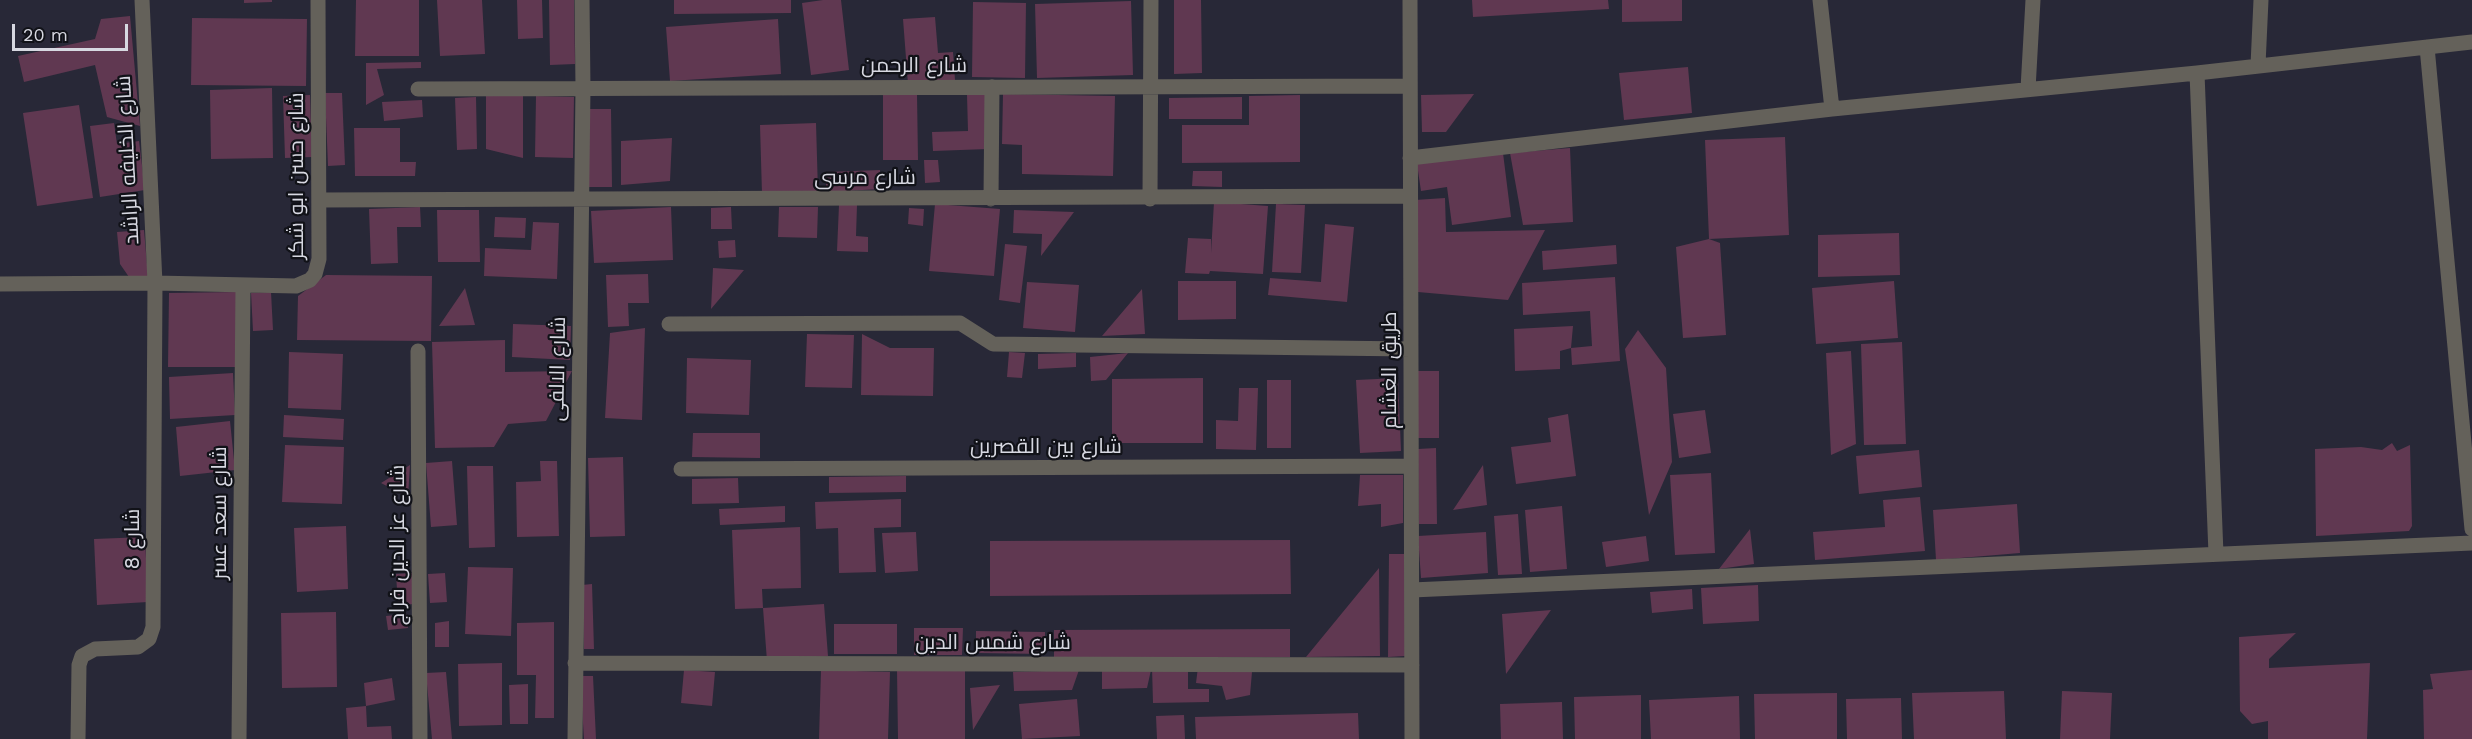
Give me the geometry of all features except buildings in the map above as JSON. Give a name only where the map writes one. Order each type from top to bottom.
[{"type":"street","name":"شارع الخليفه الراشد","points":[[142,0],[155,283]]},
{"type":"street","name":"شارع حسن ابو شكر","points":[[243,286],[303,284],[315,274],[320,258],[318,0]]},
{"type":"street","name":"شارع الالفى","points":[[575,739],[583,88],[582,0]]},
{"type":"street","points":[[1150,199],[1151,0]]},
{"type":"street","name":"طريق الغشام","points":[[1410,0],[1412,739]]},
{"type":"street","points":[[1820,0],[1832,109]]},
{"type":"street","points":[[2028,89],[2033,0]]},
{"type":"street","points":[[2258,65],[2261,0]]},
{"type":"street","points":[[1410,158],[1832,109],[2197,73],[2472,42]]},
{"type":"street","points":[[2427,47],[2472,529]]},
{"type":"street","points":[[2197,73],[2216,554]]},
{"type":"street","name":"شارع الرحمن","points":[[418,89],[1410,86]]},
{"type":"street","points":[[991,199],[992,87]]},
{"type":"street","name":"شارع مرسى","points":[[319,200],[1150,199],[1410,196]]},
{"type":"street","points":[[0,284],[155,283],[243,286]]},
{"type":"street","name":"شارع 8","points":[[78,739],[79,665],[82,656],[95,648],[138,646],[144,644],[152,634],[155,283]]},
{"type":"street","name":"شارع سعد عسر","points":[[239,739],[243,286]]},
{"type":"street","points":[[669,324],[960,323],[993,344],[1411,349]]},
{"type":"street","name":"شارع عز الدين فراج","points":[[418,351],[420,739]]},
{"type":"street","name":"شارع بين القصرين","points":[[681,469],[1411,466]]},
{"type":"street","points":[[1412,590],[2472,543]]},
{"type":"street","name":"شارع شمس الدين","points":[[575,663],[1412,665]]}]
